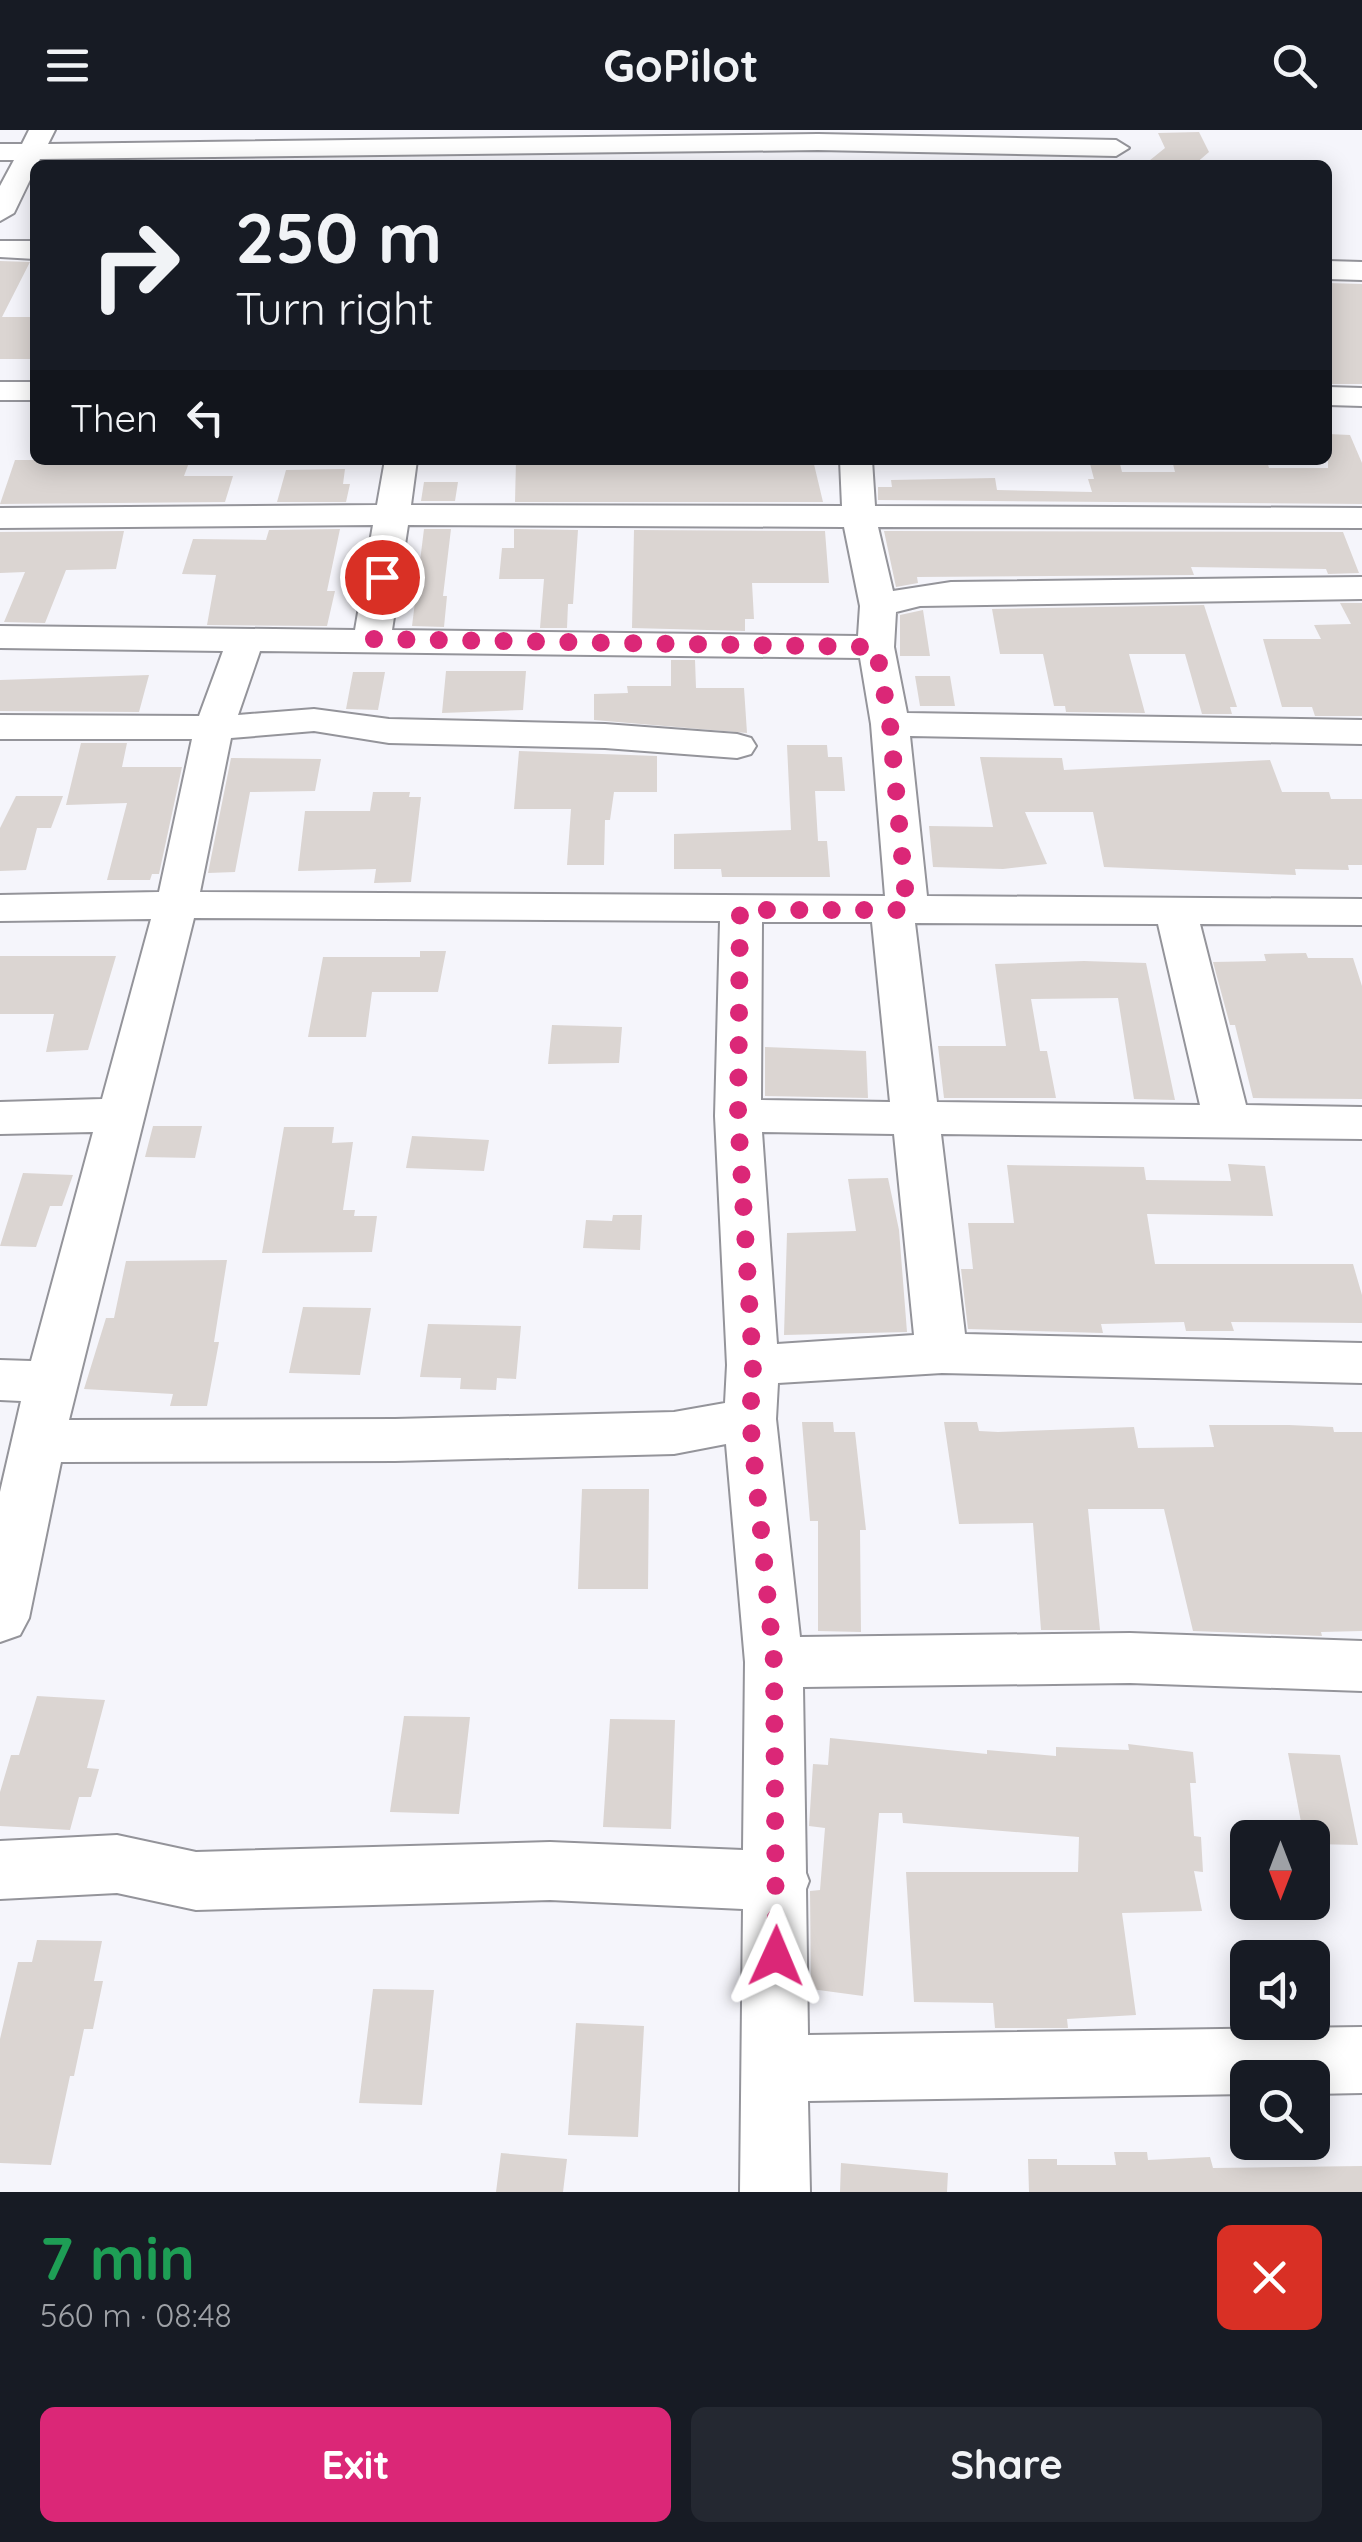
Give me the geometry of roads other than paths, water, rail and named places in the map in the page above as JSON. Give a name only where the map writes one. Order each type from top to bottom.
[{"type":"street","points":[[0,152],[37,141],[268,156],[453,137],[1116,148]]},
{"type":"street","points":[[0,213],[37,141]]},
{"type":"street","points":[[0,249],[30,250]]},
{"type":"street","points":[[1332,270],[1362,270]]},
{"type":"street","points":[[0,391],[30,391]]},
{"type":"street","points":[[1332,396],[1362,396]]},
{"type":"street","points":[[372,639],[400,465]]},
{"type":"street","points":[[856,465],[859,516],[878,606],[876,647],[890,724],[899,910],[942,1353]]},
{"type":"street","points":[[0,518],[392,514],[1362,518]]},
{"type":"street","points":[[878,606],[951,593],[1362,588]]},
{"type":"street","points":[[0,638],[876,647]]},
{"type":"street","points":[[0,1618],[51,1382],[185,871],[214,728],[246,638]]},
{"type":"street","points":[[0,727],[214,728],[314,720],[389,731],[605,736],[737,746]]},
{"type":"street","points":[[890,724],[1362,732]]},
{"type":"street","points":[[0,908],[1362,912]]},
{"type":"street","points":[[740,910],[738,1116],[752,1392],[774,1662],[778,1881],[776,2192]]},
{"type":"street","points":[[1176,911],[1227,1123]]},
{"type":"street","points":[[0,1118],[122,1115]]},
{"type":"street","points":[[738,1116],[1362,1122]]},
{"type":"street","points":[[38,1441],[394,1440],[674,1432],[752,1392],[942,1353],[1362,1362]]},
{"type":"street","points":[[0,1380],[51,1382]]},
{"type":"street","points":[[774,1662],[1130,1658],[1362,1666]]},
{"type":"street","points":[[0,1870],[117,1864],[196,1881],[550,1871],[778,1881]]},
{"type":"street","points":[[775,2068],[1362,2060]]}]
